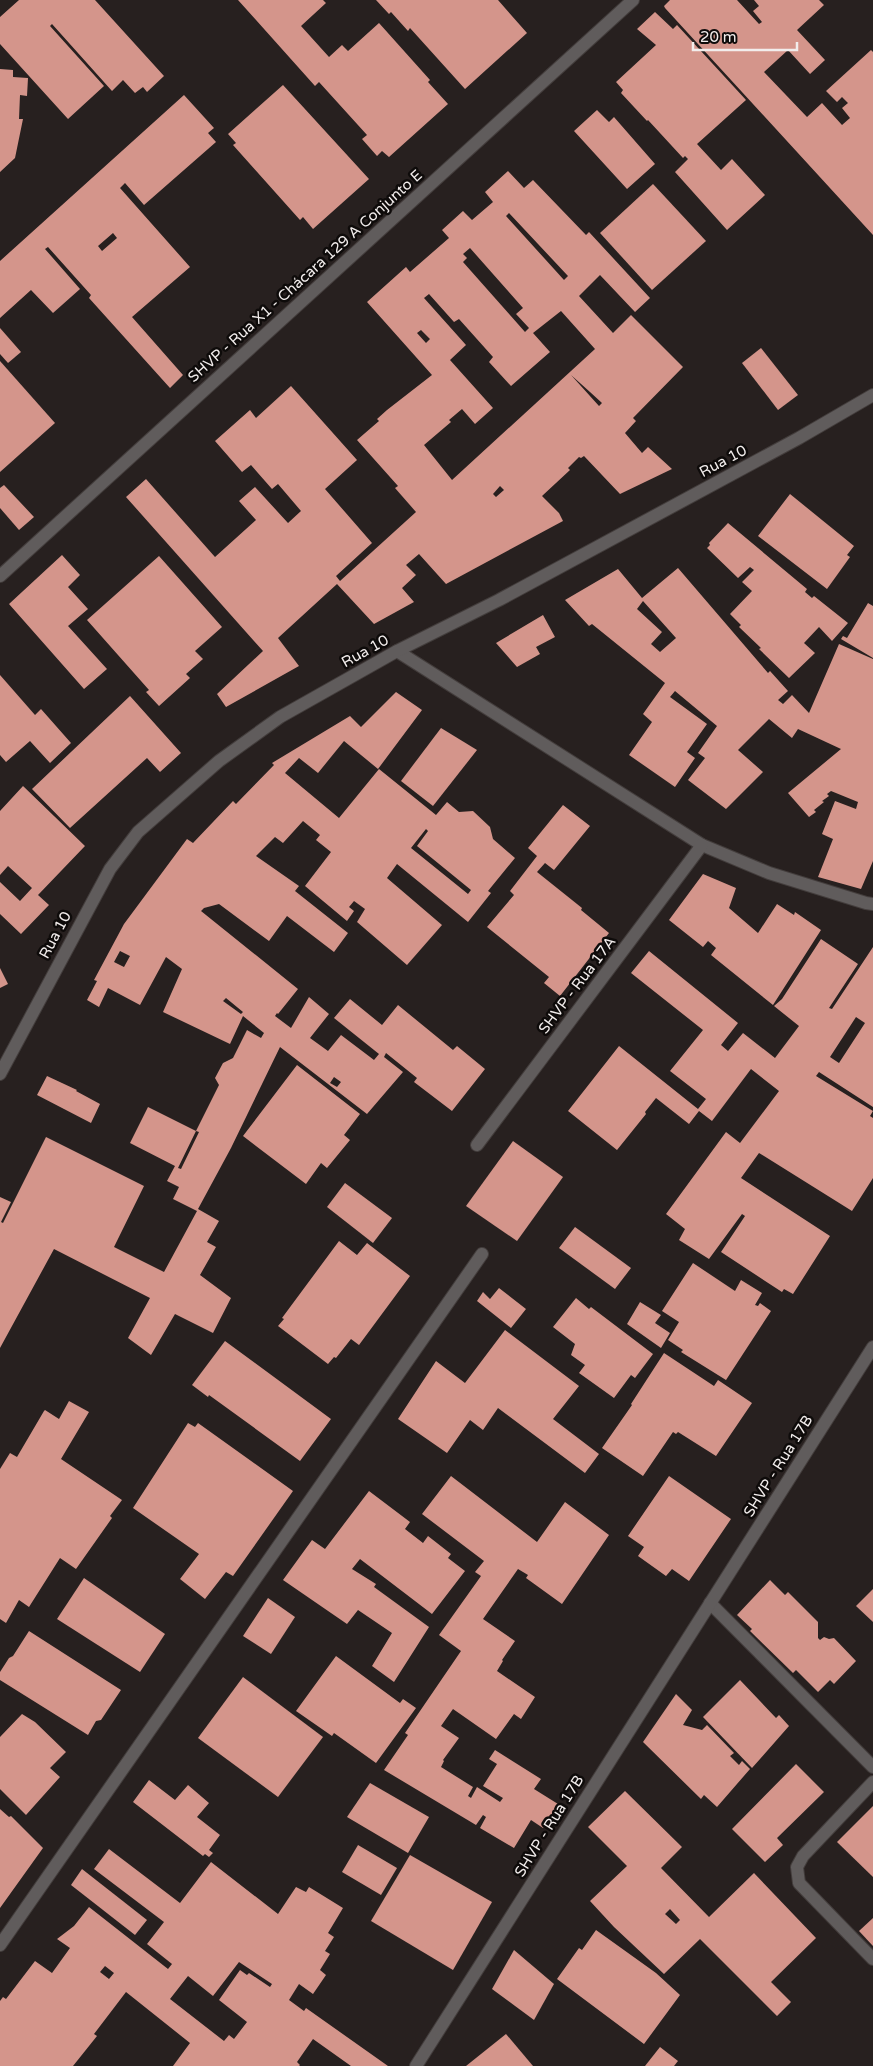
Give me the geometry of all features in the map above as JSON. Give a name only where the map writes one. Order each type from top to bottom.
[{"type":"street","name":"SHVP - Rua X1 - Chácara 129 A Conjunto E","points":[[0,576],[633,0]]},
{"type":"street","name":"Rua 10","points":[[0,1074],[110,868],[138,832],[219,761],[280,717],[397,651],[508,595],[799,438],[873,395]]},
{"type":"street","points":[[397,651],[702,844],[769,873],[873,904]]},
{"type":"street","name":"SHVP - Rua 17A","points":[[477,1145],[702,844]]},
{"type":"street","points":[[0,1945],[482,1254]]},
{"type":"street","name":"SHVP - Rua 17B","points":[[416,2066],[873,1347]]},
{"type":"street","points":[[710,1603],[873,1767]]},
{"type":"street","points":[[873,1782],[804,1856],[797,1867],[799,1882],[873,1959]]},
{"type":"building","points":[[19,0],[95,0],[164,76],[147,92],[143,87],[135,93],[123,80],[112,91],[52,24],[50,26],[104,86],[68,119],[0,44],[0,17]]},
{"type":"building","points":[[238,0],[323,0],[326,3],[301,26],[329,57],[342,45],[348,51],[379,23],[430,80],[428,82],[448,104],[389,157],[382,151],[377,156],[362,139],[367,135],[319,82],[315,86]]},
{"type":"building","points":[[376,0],[498,0],[527,33],[465,89],[410,28],[408,31],[391,12],[389,14]]},
{"type":"building","points":[[670,0],[737,0],[759,24],[762,22],[753,11],[759,6],[754,0],[819,0],[824,5],[797,30],[825,60],[810,74],[788,50],[764,72],[807,117],[822,103],[842,125],[850,118],[842,108],[848,103],[842,97],[837,102],[826,91],[871,50],[873,52],[873,235],[665,8],[664,6]]},
{"type":"building","points":[[655,12],[673,29],[677,25],[746,100],[697,144],[721,170],[732,159],[765,195],[727,230],[675,172],[688,159],[685,156],[683,158],[647,121],[621,93],[623,90],[616,82],[656,45],[637,29]]},
{"type":"building","points":[[0,69],[13,70],[13,77],[28,78],[27,96],[20,95],[19,119],[23,119],[15,158],[0,172]]},
{"type":"building","points":[[283,85],[369,179],[313,229],[303,217],[300,220],[233,145],[236,143],[228,134]]},
{"type":"building","points":[[184,95],[214,128],[208,133],[216,142],[144,205],[125,183],[120,188],[190,267],[132,317],[183,375],[170,388],[89,298],[91,295],[48,247],[45,249],[80,289],[53,313],[31,290],[0,318],[0,261]],"holes":[[[113,233],[117,238],[102,251],[98,246]]]},
{"type":"building","points":[[597,110],[609,122],[614,117],[655,164],[627,189],[574,131]]},
{"type":"building","points":[[508,171],[524,188],[533,180],[586,235],[589,232],[650,298],[635,312],[600,275],[579,296],[613,333],[631,315],[683,367],[633,418],[636,421],[625,433],[642,453],[648,447],[672,469],[620,494],[584,456],[579,457],[568,468],[570,470],[542,496],[559,513],[563,521],[446,584],[419,554],[406,565],[416,575],[402,588],[414,602],[374,624],[337,584],[278,638],[299,666],[226,707],[217,694],[263,651],[126,497],[146,479],[215,557],[256,520],[239,501],[255,487],[288,523],[301,511],[278,484],[272,489],[251,465],[242,472],[215,441],[250,410],[256,418],[291,386],[357,460],[325,489],[372,543],[336,576],[340,581],[416,512],[395,488],[398,486],[357,440],[379,421],[377,419],[387,410],[432,375],[367,302],[406,267],[410,272],[449,238],[442,230],[463,211],[472,220],[493,202],[485,192]],"holes":[[[509,213],[568,276],[564,280],[506,216]],[[470,248],[523,308],[516,314],[529,328],[525,332],[463,262],[467,258],[463,254]],[[429,294],[454,322],[459,319],[493,357],[489,362],[511,386],[550,352],[533,333],[561,311],[595,349],[452,480],[424,445],[451,422],[449,420],[462,409],[475,424],[493,408],[450,360],[466,345],[424,298]],[[421,330],[430,339],[426,343],[417,333]],[[571,375],[590,392],[602,403],[599,406]],[[500,486],[504,490],[496,497],[493,494]]]},
{"type":"building","points":[[653,184],[706,241],[652,290],[600,233]]},
{"type":"building","points":[[0,328],[21,352],[8,363],[0,354]]},
{"type":"building","points":[[761,348],[798,395],[778,410],[742,363]]},
{"type":"building","points":[[0,361],[55,423],[0,472]]},
{"type":"building","points":[[4,485],[34,517],[19,530],[0,508],[0,488]]},
{"type":"building","points":[[790,494],[854,546],[847,555],[850,557],[827,589],[758,536]]},
{"type":"building","points":[[728,523],[807,589],[805,592],[812,598],[814,596],[848,623],[832,641],[819,627],[804,643],[815,653],[789,678],[759,649],[761,648],[739,627],[741,625],[730,614],[752,591],[742,582],[754,570],[750,567],[738,578],[707,548],[710,545],[709,543]]},
{"type":"building","points":[[62,555],[80,575],[68,587],[88,609],[68,626],[107,669],[84,689],[9,604]]},
{"type":"building","points":[[159,556],[222,627],[195,651],[203,659],[186,674],[190,678],[159,706],[146,692],[149,690],[87,620]]},
{"type":"building","points":[[678,568],[768,673],[770,671],[788,691],[778,700],[783,704],[792,695],[809,713],[839,644],[873,659],[873,861],[861,889],[818,877],[833,839],[822,834],[835,801],[856,809],[858,802],[831,791],[827,794],[829,796],[822,801],[824,802],[814,810],[816,812],[809,817],[788,793],[841,749],[798,729],[792,738],[769,719],[738,750],[763,772],[726,809],[688,780],[705,758],[698,753],[717,726],[675,691],[670,697],[707,724],[687,752],[695,758],[675,787],[629,755],[652,722],[643,714],[665,683],[592,624],[589,626],[565,600],[618,569],[642,598]],"holes":[[[643,601],[676,638],[660,652],[651,644],[662,632],[637,609]]]},
{"type":"building","points":[[868,603],[873,606],[873,658],[841,639],[843,636],[847,638]]},
{"type":"building","points":[[543,615],[555,637],[536,647],[540,654],[517,667],[496,643]]},
{"type":"building","points":[[0,675],[35,715],[41,709],[71,743],[50,763],[30,741],[6,762],[0,755]]},
{"type":"building","points":[[396,692],[422,710],[378,769],[344,741],[318,773],[299,758],[285,773],[339,818],[379,769],[436,815],[447,802],[459,812],[473,811],[490,827],[493,839],[515,858],[488,891],[491,893],[468,922],[397,864],[387,878],[442,925],[407,965],[357,922],[365,909],[354,901],[349,907],[354,911],[347,921],[305,886],[331,852],[316,840],[320,835],[303,821],[283,843],[275,837],[256,856],[299,886],[295,891],[348,933],[334,952],[287,916],[269,941],[219,904],[204,908],[201,911],[298,989],[275,1016],[291,1028],[309,997],[329,1014],[310,1038],[328,1051],[341,1035],[374,1060],[379,1054],[334,1018],[350,999],[382,1025],[398,1005],[453,1050],[457,1046],[485,1069],[452,1111],[414,1082],[417,1078],[386,1053],[384,1057],[403,1072],[367,1114],[280,1047],[231,1148],[198,1209],[219,1221],[207,1242],[216,1247],[200,1275],[231,1298],[213,1333],[175,1314],[151,1355],[128,1338],[150,1298],[54,1249],[0,1348],[0,1197],[11,1202],[1,1222],[3,1223],[46,1137],[144,1186],[114,1247],[164,1272],[197,1211],[173,1199],[179,1187],[167,1181],[175,1166],[130,1143],[148,1107],[196,1131],[219,1085],[215,1078],[223,1063],[233,1058],[247,1030],[261,1038],[264,1033],[243,1016],[230,1044],[163,1012],[182,969],[166,957],[140,1005],[108,988],[99,1007],[87,1000],[97,981],[94,980],[124,924],[187,839],[193,843],[233,801],[236,804],[274,765],[272,763],[350,716],[361,727]],"holes":[[[426,829],[428,831],[417,846],[471,890],[468,894],[411,848]],[[120,951],[130,956],[124,967],[114,962]],[[226,998],[243,1012],[241,1014],[223,1001]],[[334,1077],[341,1082],[337,1087],[330,1083]],[[196,1131],[199,1132],[181,1169],[178,1168]]]},
{"type":"building","points":[[130,696],[181,753],[160,772],[147,758],[70,828],[32,789]]},
{"type":"building","points":[[441,728],[477,750],[433,806],[401,781]]},
{"type":"building","points":[[23,786],[85,846],[38,895],[49,905],[21,934],[0,914],[0,882],[20,901],[32,888],[8,866],[0,875],[0,811]]},
{"type":"building","points":[[563,805],[590,826],[554,870],[545,863],[537,872],[582,908],[581,910],[609,933],[560,996],[544,983],[549,977],[487,927],[514,895],[510,891],[537,856],[528,848]]},
{"type":"building","points":[[703,874],[736,888],[729,908],[758,933],[777,904],[794,915],[795,912],[821,930],[773,1005],[711,955],[716,948],[708,941],[703,947],[669,920]]},
{"type":"building","points":[[821,939],[858,964],[829,1008],[832,1009],[873,947],[873,1107],[819,1072],[816,1076],[873,1111],[870,1116],[873,1118],[873,1178],[852,1211],[759,1153],[741,1178],[830,1236],[793,1294],[784,1289],[782,1292],[721,1252],[745,1216],[742,1214],[709,1259],[679,1240],[685,1229],[666,1214],[726,1132],[740,1143],[779,1091],[751,1069],[712,1121],[699,1111],[689,1124],[656,1098],[645,1112],[646,1114],[617,1150],[568,1111],[619,1046],[698,1109],[706,1099],[670,1071],[703,1030],[631,973],[649,951],[738,1023],[721,1045],[728,1051],[743,1033],[775,1058],[799,1026],[774,1006],[782,999]],"holes":[[[856,1017],[865,1023],[839,1063],[830,1057]]]},
{"type":"building","points":[[0,968],[8,984],[0,988]]},
{"type":"building","points":[[297,1065],[360,1114],[344,1135],[350,1140],[327,1168],[321,1163],[306,1184],[243,1136]]},
{"type":"building","points":[[47,1076],[77,1090],[100,1104],[91,1123],[37,1095]]},
{"type":"building","points":[[513,1141],[563,1177],[517,1241],[466,1206]]},
{"type":"building","points":[[345,1183],[392,1218],[373,1243],[327,1207]]},
{"type":"building","points":[[575,1227],[631,1268],[615,1289],[559,1248]]},
{"type":"building","points":[[339,1241],[357,1255],[367,1243],[410,1276],[359,1345],[351,1339],[336,1358],[334,1357],[328,1364],[278,1326]]},
{"type":"building","points":[[693,1263],[735,1291],[741,1280],[762,1293],[755,1305],[758,1306],[760,1303],[771,1311],[726,1380],[681,1352],[683,1350],[668,1340],[679,1322],[662,1311]]},
{"type":"building","points":[[499,1288],[526,1309],[511,1328],[477,1301],[483,1292],[490,1299]]},
{"type":"building","points":[[576,1298],[589,1309],[591,1307],[653,1354],[635,1378],[631,1375],[614,1398],[579,1373],[585,1365],[571,1355],[575,1344],[553,1327]]},
{"type":"building","points":[[640,1302],[661,1315],[655,1323],[670,1333],[661,1348],[627,1324]]},
{"type":"building","points":[[505,1330],[579,1386],[553,1419],[599,1454],[585,1473],[498,1408],[483,1430],[470,1420],[447,1453],[398,1419],[436,1361],[465,1383]]},
{"type":"building","points":[[225,1341],[331,1419],[300,1461],[209,1395],[208,1397],[192,1385]]},
{"type":"building","points":[[664,1353],[714,1386],[718,1380],[752,1403],[716,1456],[678,1432],[676,1434],[673,1432],[643,1476],[602,1448],[632,1405]]},
{"type":"building","points":[[69,1401],[89,1412],[61,1459],[122,1500],[110,1516],[112,1518],[76,1569],[60,1558],[29,1607],[19,1600],[6,1623],[0,1619],[0,1469],[10,1453],[17,1457],[45,1410],[59,1419]]},
{"type":"building","points":[[188,1423],[195,1427],[198,1423],[293,1491],[233,1576],[226,1572],[205,1599],[180,1579],[199,1554],[133,1508]]},
{"type":"building","points":[[451,1476],[537,1542],[565,1502],[609,1535],[562,1604],[526,1578],[528,1575],[518,1569],[483,1619],[515,1641],[497,1671],[535,1697],[521,1719],[514,1714],[496,1739],[453,1709],[441,1726],[459,1738],[443,1760],[441,1767],[473,1787],[468,1796],[471,1798],[477,1787],[500,1802],[503,1798],[483,1786],[497,1764],[489,1759],[495,1750],[541,1779],[534,1789],[558,1804],[543,1828],[531,1820],[514,1848],[480,1828],[486,1817],[483,1815],[476,1825],[384,1770],[408,1735],[405,1733],[461,1651],[439,1635],[481,1576],[475,1572],[484,1561],[422,1514]]},
{"type":"building","points":[[669,1476],[731,1519],[689,1581],[672,1569],[666,1576],[638,1556],[644,1547],[628,1536]]},
{"type":"building","points":[[369,1491],[410,1522],[405,1529],[423,1543],[428,1536],[451,1554],[448,1558],[465,1571],[432,1614],[360,1559],[352,1569],[376,1584],[374,1587],[429,1627],[394,1682],[372,1666],[392,1633],[358,1610],[347,1624],[283,1580],[312,1540],[325,1549]]},
{"type":"building","points":[[84,1578],[165,1634],[140,1672],[57,1619]]},
{"type":"building","points":[[770,1580],[785,1595],[788,1592],[818,1622],[818,1638],[820,1640],[824,1637],[834,1638],[856,1661],[834,1684],[830,1680],[818,1692],[796,1670],[793,1673],[750,1631],[752,1629],[737,1615]]},
{"type":"building","points":[[873,1589],[873,1622],[856,1606]]},
{"type":"building","points":[[268,1598],[295,1617],[271,1654],[243,1636]]},
{"type":"building","points":[[29,1631],[121,1690],[101,1720],[96,1721],[88,1735],[0,1680],[0,1672]]},
{"type":"building","points":[[336,1656],[400,1703],[403,1699],[416,1708],[376,1763],[334,1733],[332,1736],[296,1711]]},
{"type":"building","points":[[243,1677],[323,1737],[278,1797],[198,1738]]},
{"type":"building","points":[[740,1680],[776,1718],[779,1715],[789,1726],[752,1768],[703,1717]]},
{"type":"building","points":[[676,1694],[692,1710],[683,1725],[702,1730],[707,1725],[734,1753],[730,1756],[739,1765],[742,1761],[750,1769],[717,1807],[704,1795],[701,1799],[643,1742]]},
{"type":"building","points":[[22,1714],[35,1722],[66,1752],[50,1768],[60,1777],[26,1815],[0,1789],[0,1737]]},
{"type":"building","points":[[796,1764],[824,1792],[777,1838],[783,1845],[765,1862],[732,1829]]},
{"type":"building","points":[[149,1780],[175,1800],[188,1785],[209,1803],[197,1817],[220,1835],[209,1850],[213,1853],[209,1857],[205,1854],[203,1856],[133,1802]]},
{"type":"building","points":[[370,1783],[429,1817],[408,1853],[347,1817]]},
{"type":"building","points":[[625,1791],[682,1847],[661,1868],[709,1917],[754,1873],[816,1938],[771,1982],[791,2002],[777,2016],[700,1939],[664,1974],[614,1927],[590,1901],[627,1866],[588,1827]],"holes":[[[670,1909],[680,1920],[676,1924],[665,1914]]]},
{"type":"building","points":[[873,1806],[873,1877],[837,1842]]},
{"type":"building","points":[[0,1809],[9,1817],[11,1816],[43,1848],[0,1908]]},
{"type":"building","points":[[358,1845],[397,1868],[381,1895],[342,1872]]},
{"type":"building","points":[[109,1849],[180,1903],[211,1862],[278,1914],[296,1887],[306,1892],[309,1887],[343,1908],[328,1933],[334,1937],[325,1951],[330,1954],[320,1970],[326,1975],[313,1994],[299,1984],[289,2000],[304,2011],[306,2008],[388,2066],[351,2066],[313,2039],[297,2062],[299,2066],[173,2066],[190,2043],[126,1992],[94,2034],[97,2036],[73,2066],[0,2066],[0,2001],[3,1997],[6,1999],[35,1961],[52,1973],[70,1948],[57,1939],[74,1926],[89,1907],[168,1969],[172,1964],[147,1944],[164,1922],[94,1869]],"holes":[[[239,1962],[272,1984],[270,1987],[249,1973],[247,1975],[240,1970],[219,2000],[247,2022],[234,2039],[229,2035],[224,2041],[170,1999],[188,1976],[213,1996]],[[105,1966],[114,1973],[109,1979],[100,1972]]]},
{"type":"building","points":[[410,1855],[492,1902],[453,1970],[371,1921]]},
{"type":"building","points":[[82,1869],[147,1920],[135,1935],[71,1885]]},
{"type":"building","points":[[873,1918],[873,1946],[859,1931]]},
{"type":"building","points":[[596,1930],[656,1973],[680,1995],[644,2044],[557,1979],[579,1948],[582,1950]]},
{"type":"building","points":[[514,1950],[554,1984],[534,2020],[492,1989]]},
{"type":"building","points":[[506,2034],[533,2066],[466,2066]]},
{"type":"building","points":[[660,2047],[678,2061],[674,2066],[645,2066]]}]
